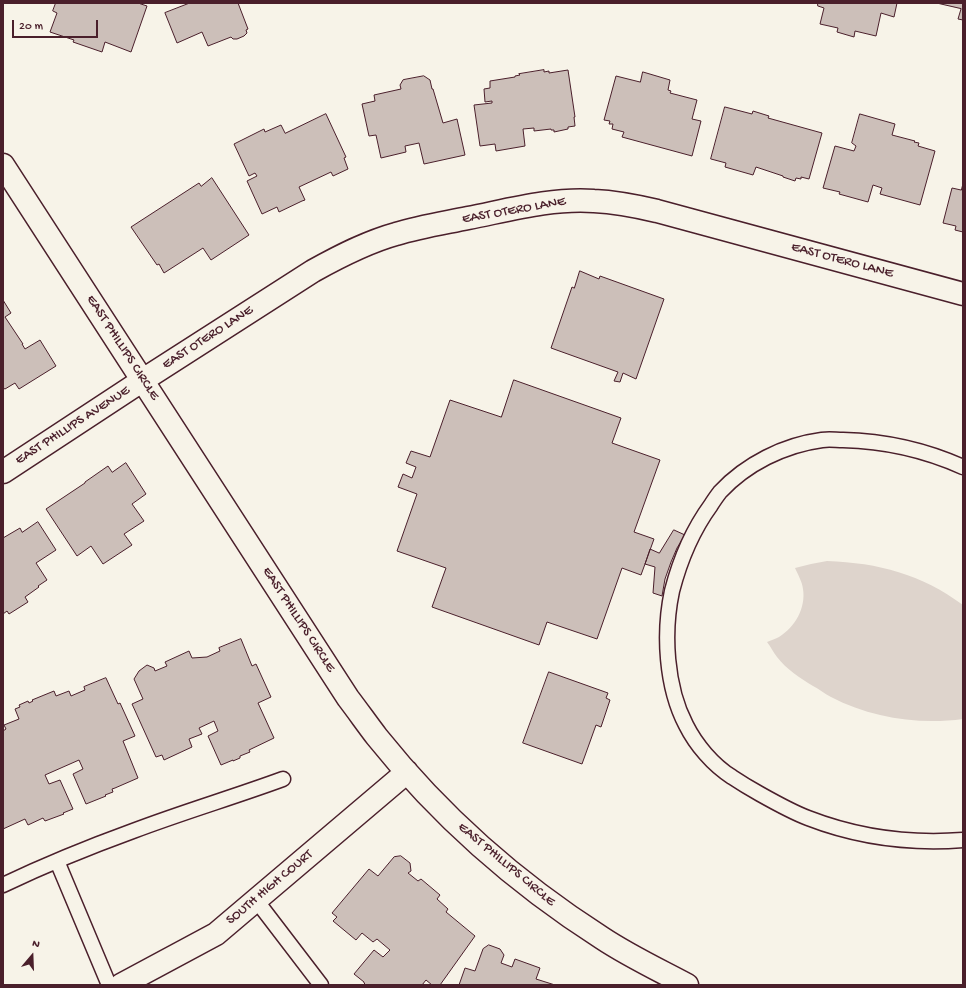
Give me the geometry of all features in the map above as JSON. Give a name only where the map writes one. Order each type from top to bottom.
[{"type":"street","name":"EAST PHILLIPS CIRCLE","points":[[3,165],[348,698],[376,736],[448,816],[481,847],[521,881],[604,939],[647,964],[688,985]]},
{"type":"street","name":"EAST OTERO LANE","points":[[143,380],[313,271],[340,256],[368,244],[404,232],[535,204],[593,200],[632,205],[963,294]]},
{"type":"street","name":"EAST PHILLIPS AVENUE","points":[[3,472],[143,380]]},
{"type":"street","name":"SOUTH HIGH COURT","points":[[121,985],[216,934],[407,772]]},
{"type":"lane","points":[[963,467],[919,451],[891,444],[857,440],[823,440],[804,444],[767,457],[750,467],[720,492],[702,518],[687,545],[677,572],[670,600],[667,628],[668,656],[672,685],[677,705],[686,725],[697,743],[709,758],[731,777],[807,818],[837,828],[892,839],[963,840]]},
{"type":"lane","points":[[3,885],[134,831],[283,779]]},
{"type":"lane","points":[[57,862],[109,985]]},
{"type":"lane","points":[[256,900],[321,985]]},
{"type":"shaded area","points":[[827,561],[864,564],[899,572],[931,585],[963,605],[963,719],[946,721],[912,720],[879,715],[862,710],[829,696],[798,676],[781,661],[767,642],[785,633],[790,628],[801,610],[803,603],[803,589],[795,568]]},
{"type":"building","points":[[56,3],[138,3],[147,6],[131,52],[105,42],[102,52],[50,32],[57,13],[53,11]]},
{"type":"building","points":[[190,3],[238,3],[248,29],[246,30],[247,33],[237,39],[233,39],[231,37],[208,46],[202,32],[177,43],[165,13]]},
{"type":"building","points":[[818,3],[897,3],[894,17],[881,13],[876,36],[855,31],[854,37],[837,32],[838,28],[820,24],[824,8],[818,6]]},
{"type":"building","points":[[937,3],[963,3],[963,20],[958,19],[961,9]]},
{"type":"building","points":[[544,70],[544,72],[549,71],[549,73],[568,70],[575,126],[554,132],[554,130],[551,129],[534,131],[534,128],[523,129],[525,146],[496,151],[495,144],[480,146],[474,105],[492,103],[492,101],[485,102],[484,89],[490,88],[490,81]]},
{"type":"building","points":[[643,72],[670,80],[668,90],[671,91],[670,93],[697,100],[692,119],[701,121],[692,156],[622,137],[624,132],[612,129],[613,124],[609,124],[610,121],[604,120],[616,76],[640,82]]},
{"type":"building","points":[[424,76],[430,80],[443,123],[457,119],[465,155],[424,164],[419,143],[405,146],[406,152],[381,158],[376,135],[369,136],[362,104],[375,101],[374,95],[401,89],[400,85],[403,80]]},
{"type":"building","points":[[725,107],[752,114],[753,111],[769,116],[768,118],[822,133],[809,179],[801,177],[801,179],[796,178],[795,181],[756,167],[753,175],[725,167],[726,163],[711,159]]},
{"type":"building","points":[[326,114],[346,157],[344,158],[348,169],[333,176],[331,172],[299,187],[305,200],[279,212],[277,207],[262,214],[247,181],[257,176],[255,173],[249,176],[234,144],[264,129],[265,132],[281,125],[285,133]]},
{"type":"building","points":[[860,114],[895,124],[892,135],[915,141],[914,142],[919,143],[918,146],[935,151],[920,205],[880,194],[882,188],[873,185],[868,202],[839,194],[840,192],[823,188],[835,146],[854,151],[856,146],[852,143]]},
{"type":"building","points":[[212,178],[249,235],[211,260],[203,248],[164,273],[131,227],[199,183],[201,186]]},
{"type":"building","points":[[963,184],[963,232],[955,230],[956,226],[943,223],[952,188],[961,190]]},
{"type":"building","points":[[580,271],[599,279],[600,276],[664,299],[636,379],[623,373],[620,382],[614,381],[618,372],[551,348],[572,287],[574,288]]},
{"type":"building","points":[[3,300],[11,313],[5,317],[25,349],[40,340],[56,366],[19,389],[15,383],[5,389],[3,388]]},
{"type":"building","points":[[514,380],[621,418],[612,443],[660,460],[634,532],[654,539],[641,575],[622,568],[597,639],[547,622],[539,645],[432,607],[446,568],[397,551],[417,494],[398,487],[403,474],[412,478],[416,467],[406,463],[411,451],[430,457],[450,400],[501,417]]},
{"type":"building","points":[[126,463],[146,494],[132,504],[144,521],[124,534],[132,545],[103,564],[91,546],[77,556],[46,509],[108,466],[112,472]]},
{"type":"building","points":[[38,522],[56,550],[36,563],[47,580],[25,597],[28,602],[9,614],[7,611],[3,614],[3,538],[20,528],[22,532]]},
{"type":"building","points":[[674,530],[685,535],[671,562],[665,579],[662,596],[653,593],[655,567],[645,564],[650,549],[659,553]]},
{"type":"building","points":[[241,639],[252,666],[256,664],[271,697],[258,703],[274,738],[249,750],[250,752],[240,756],[240,758],[221,765],[208,736],[218,731],[214,721],[199,728],[202,734],[189,739],[192,747],[164,760],[162,755],[156,757],[132,704],[143,699],[134,679],[139,671],[147,665],[154,668],[155,671],[167,666],[165,662],[189,651],[192,658],[207,657],[220,651],[219,648]]},
{"type":"building","points":[[549,672],[608,693],[606,698],[610,700],[601,727],[596,725],[582,764],[523,743]]},
{"type":"building","points":[[106,678],[118,704],[120,703],[135,736],[123,741],[138,778],[112,789],[113,792],[105,795],[106,796],[86,804],[73,774],[83,769],[79,760],[45,775],[49,784],[60,780],[73,809],[45,821],[43,818],[28,825],[25,819],[3,829],[3,731],[6,729],[4,725],[19,719],[15,709],[20,707],[19,705],[28,701],[29,703],[33,701],[32,700],[54,691],[56,696],[69,691],[71,696],[85,690],[84,687]]},
{"type":"building","points":[[401,856],[410,863],[411,871],[408,873],[418,881],[421,879],[440,895],[437,899],[448,909],[446,912],[475,936],[440,985],[432,985],[426,980],[422,985],[366,985],[354,974],[374,950],[383,957],[390,950],[377,939],[373,942],[362,933],[356,940],[333,921],[337,917],[332,913],[369,869],[378,876],[394,857]]},
{"type":"building","points":[[489,945],[500,949],[504,955],[501,963],[512,967],[515,959],[540,968],[536,979],[555,985],[459,985],[465,968],[475,971],[483,949]]}]
